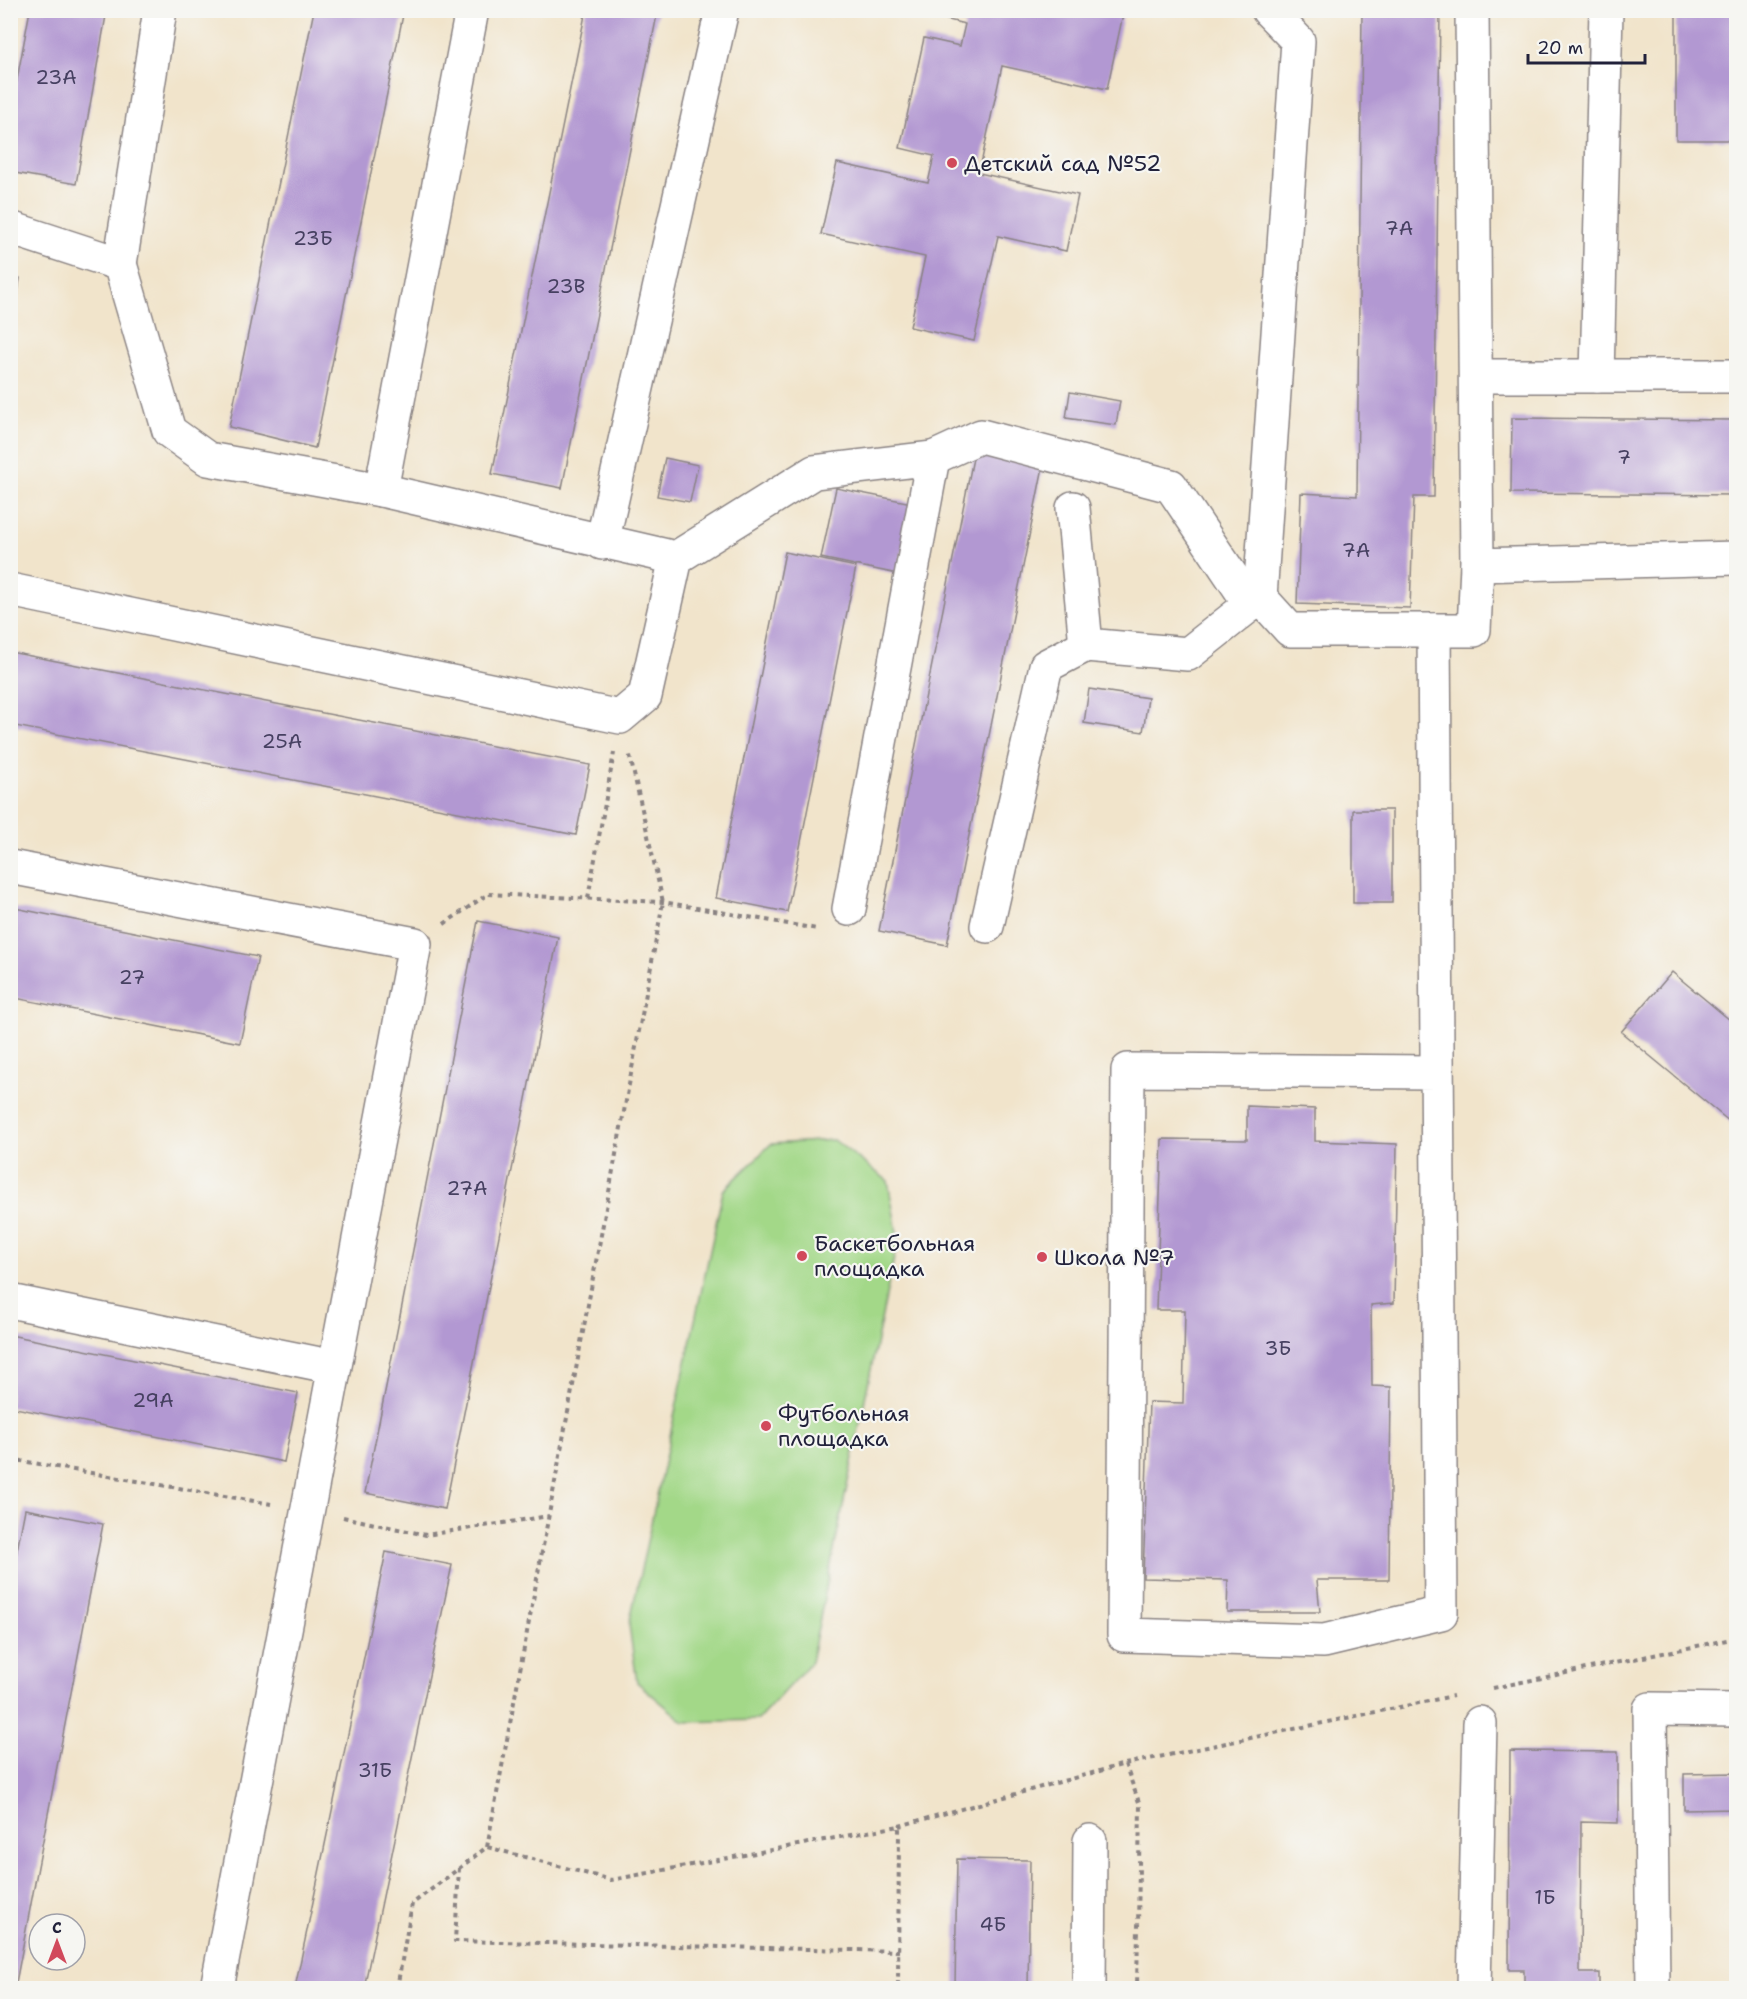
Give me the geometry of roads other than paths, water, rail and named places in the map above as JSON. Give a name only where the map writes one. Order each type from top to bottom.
[{"type":"lane","points":[[160,10],[120,264],[169,431],[208,459],[381,490],[602,543],[676,558],[814,472],[933,458],[981,436],[1171,486],[1255,601],[1290,630],[1474,630],[1477,565],[1472,10]]},
{"type":"lane","points":[[381,490],[472,10]]},
{"type":"lane","points":[[602,543],[722,10]]},
{"type":"lane","points":[[987,926],[1046,666],[1086,645],[1188,654],[1255,601],[1298,41],[1268,10]]},
{"type":"lane","points":[[1597,376],[1606,10]]},
{"type":"lane","points":[[10,228],[120,264]]},
{"type":"lane","points":[[1476,376],[1737,376]]},
{"type":"lane","points":[[849,909],[933,458]]},
{"type":"lane","points":[[1073,508],[1086,645]]},
{"type":"lane","points":[[10,590],[620,717],[645,696],[676,558]]},
{"type":"lane","points":[[1477,565],[1737,558]]},
{"type":"lane","points":[[1434,630],[1441,1613],[1324,1641],[1124,1635],[1128,1070],[1437,1072]]},
{"type":"lane","points":[[10,867],[415,944],[217,1989]]},
{"type":"lane","points":[[10,1301],[334,1367]]},
{"type":"lane","points":[[1653,1989],[1650,1709],[1737,1710]]},
{"type":"lane","points":[[1474,1989],[1480,1723]]},
{"type":"lane","points":[[1089,1989],[1090,1841]]},
{"type":"place","name":"Детский сад №52","points":[[952,163]]},
{"type":"place","name":"Баскетбольная площадка","points":[[802,1256]]},
{"type":"place","name":"Школа №7","points":[[1042,1257]]},
{"type":"place","name":"Футбольная площадка","points":[[766,1426]]}]
